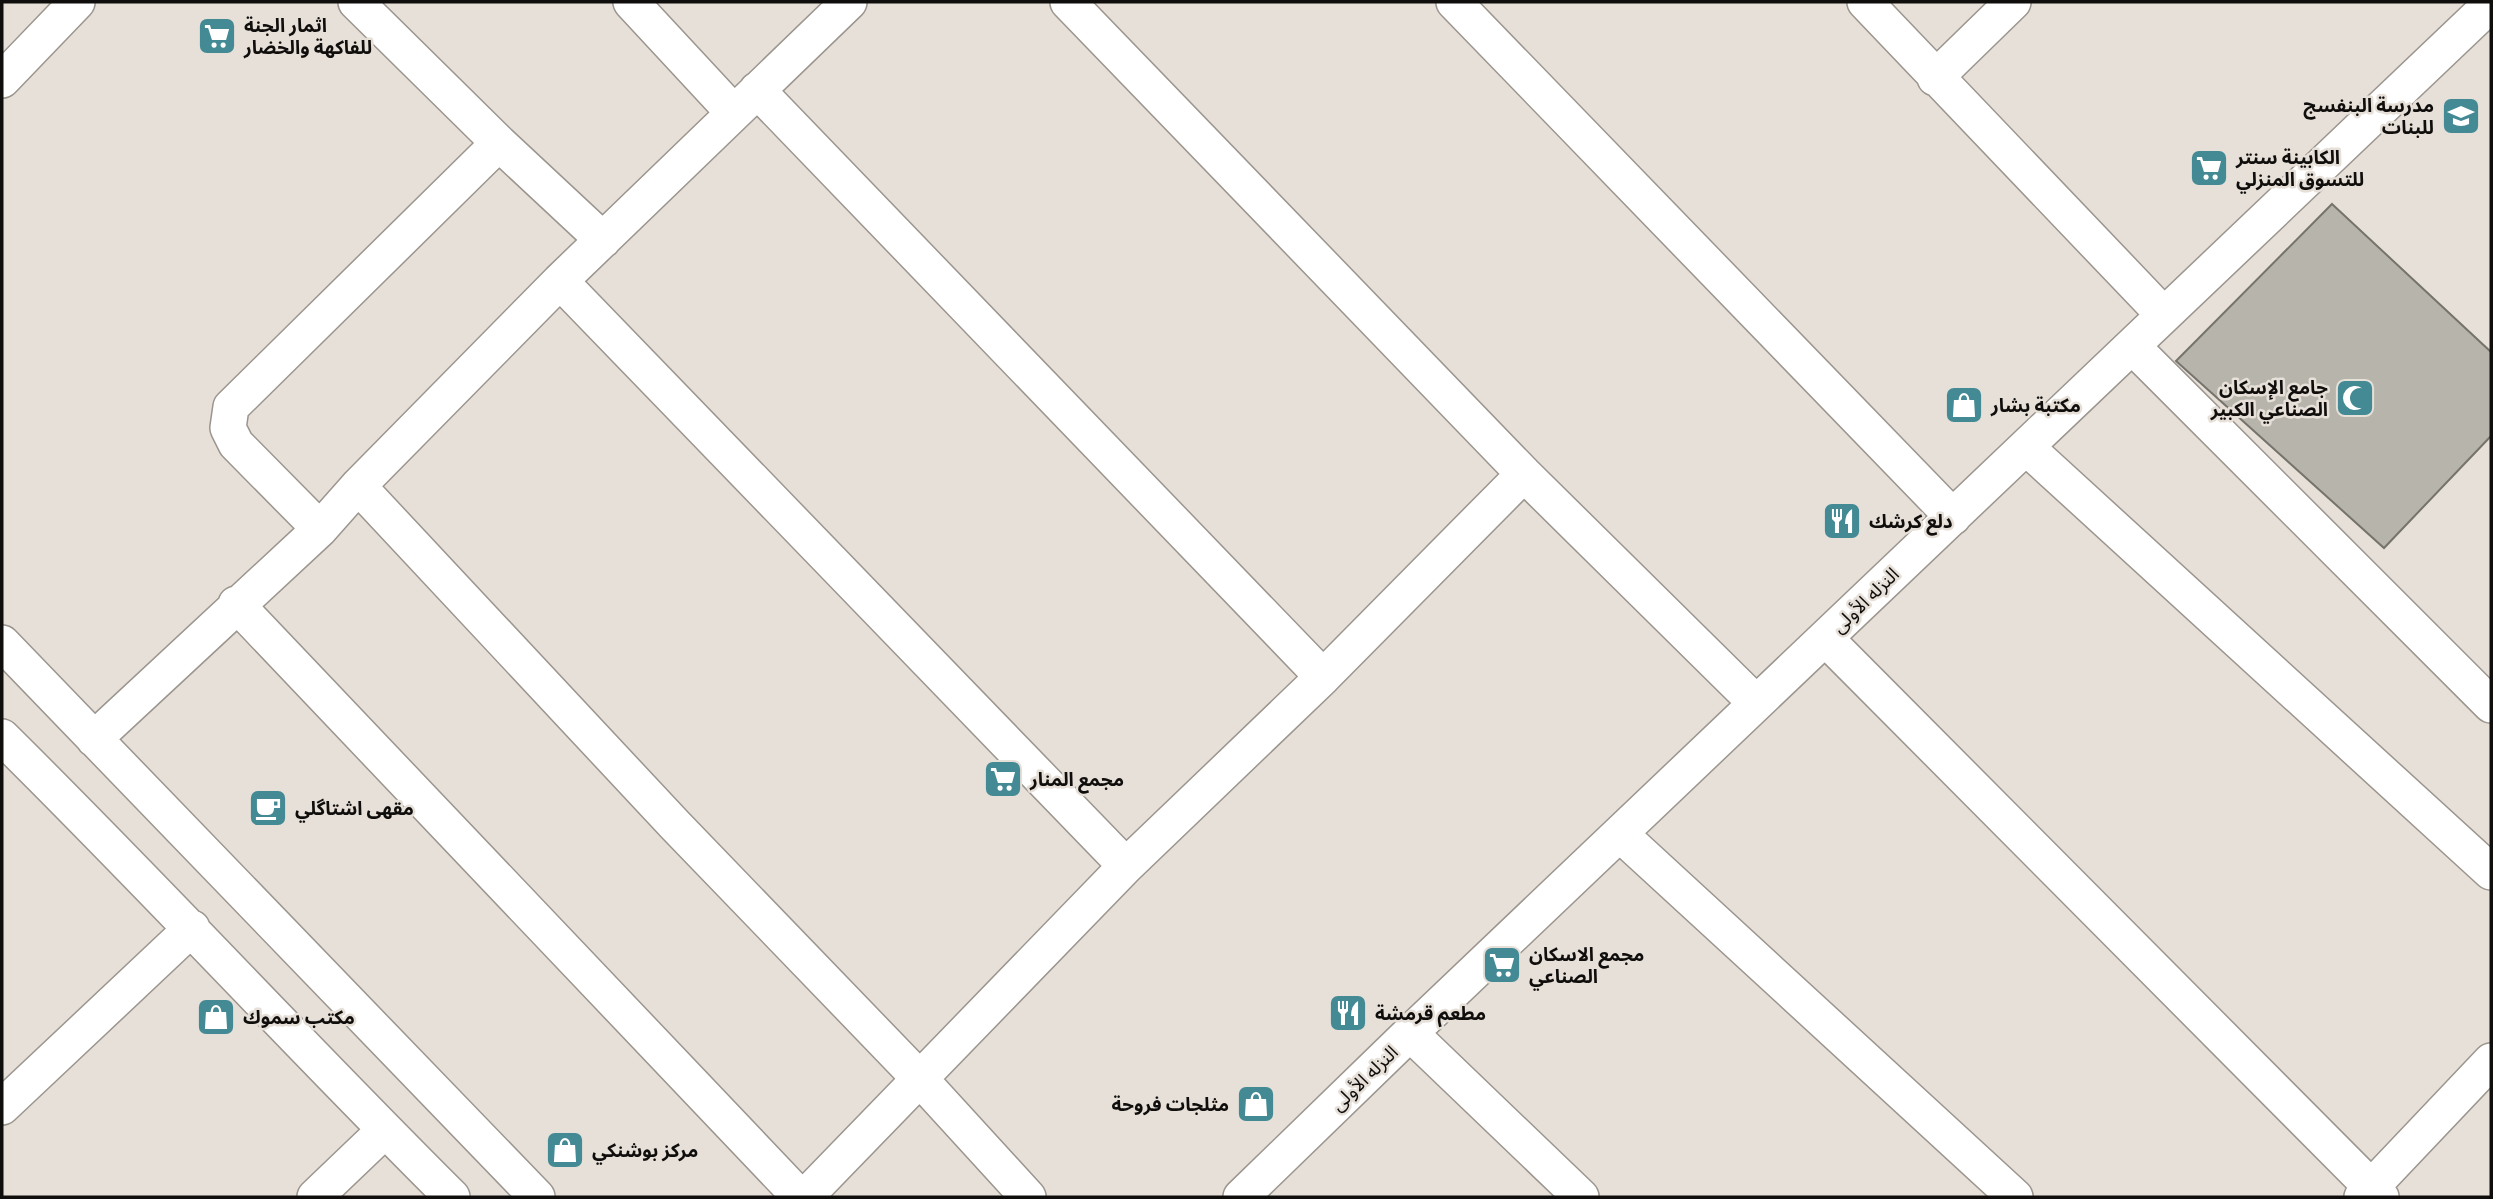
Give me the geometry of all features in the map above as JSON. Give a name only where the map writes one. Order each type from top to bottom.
[{"type":"street","points":[[2,80],[77,2]]},
{"type":"street","points":[[356,2],[499,143],[603,240]]},
{"type":"street","points":[[631,2],[746,102],[1323,677]]},
{"type":"street","points":[[94,739],[236,604],[320,529],[358,486],[560,281],[849,2]]},
{"type":"street","points":[[1068,2],[1524,474],[1756,703]]},
{"type":"street","points":[[1454,2],[1953,517]]},
{"type":"street","points":[[1865,2],[2164,314]]},
{"type":"street","points":[[1935,78],[2012,2]]},
{"type":"street","name":"النزله الأولى","points":[[1241,1197],[2491,4]]},
{"type":"street","points":[[320,529],[236,444],[228,428],[232,407],[499,143]]},
{"type":"street","points":[[560,281],[1126,866]]},
{"type":"street","points":[[2132,346],[2491,705]]},
{"type":"street","points":[[2026,447],[2491,872]]},
{"type":"street","points":[[236,604],[802,1197],[921,1080],[1126,866],[1323,677],[1524,474]]},
{"type":"street","points":[[358,486],[665,815],[921,1080],[1028,1197]]},
{"type":"street","points":[[1825,638],[2371,1194],[2491,1061]]},
{"type":"street","points":[[2,643],[537,1197]]},
{"type":"street","points":[[2,737],[192,928],[452,1197]]},
{"type":"street","points":[[1620,834],[2015,1197]]},
{"type":"street","points":[[2,1107],[192,928]]},
{"type":"street","points":[[1410,1033],[1581,1197]]},
{"type":"street","points":[[315,1197],[385,1130]]},
{"type":"building","name":"جامع الإسكان الصناعي الكبير","points":[[2332,204],[2491,352],[2491,436],[2384,548],[2176,361]]},
{"type":"place","name":"اثمار الجنة للفاكهة والخضار","points":[[217,36]]},
{"type":"place","name":"مدرسة البنفسج للبنات","points":[[2461,116]]},
{"type":"place","name":"الكابينة سنتر للتسوق المنزلي","points":[[2209,168]]},
{"type":"place","name":"جامع الإسكان الصناعي الكبير","points":[[2355,398]]},
{"type":"place","name":"مكتبة بشار","points":[[1964,405]]},
{"type":"place","name":"دلع كرشك","points":[[1842,521]]},
{"type":"place","name":"مجمع المنار","points":[[1003,779]]},
{"type":"place","name":"مقهى اشتاگلي","points":[[268,808]]},
{"type":"place","name":"مجمع الاسكان الصناعي","points":[[1502,965]]},
{"type":"place","name":"مطعم قرمشة","points":[[1348,1013]]},
{"type":"place","name":"مكتب سموك","points":[[216,1017]]},
{"type":"place","name":"مثلجات فروحة","points":[[1256,1104]]},
{"type":"place","name":"مركز بوشنكي","points":[[565,1150]]}]
